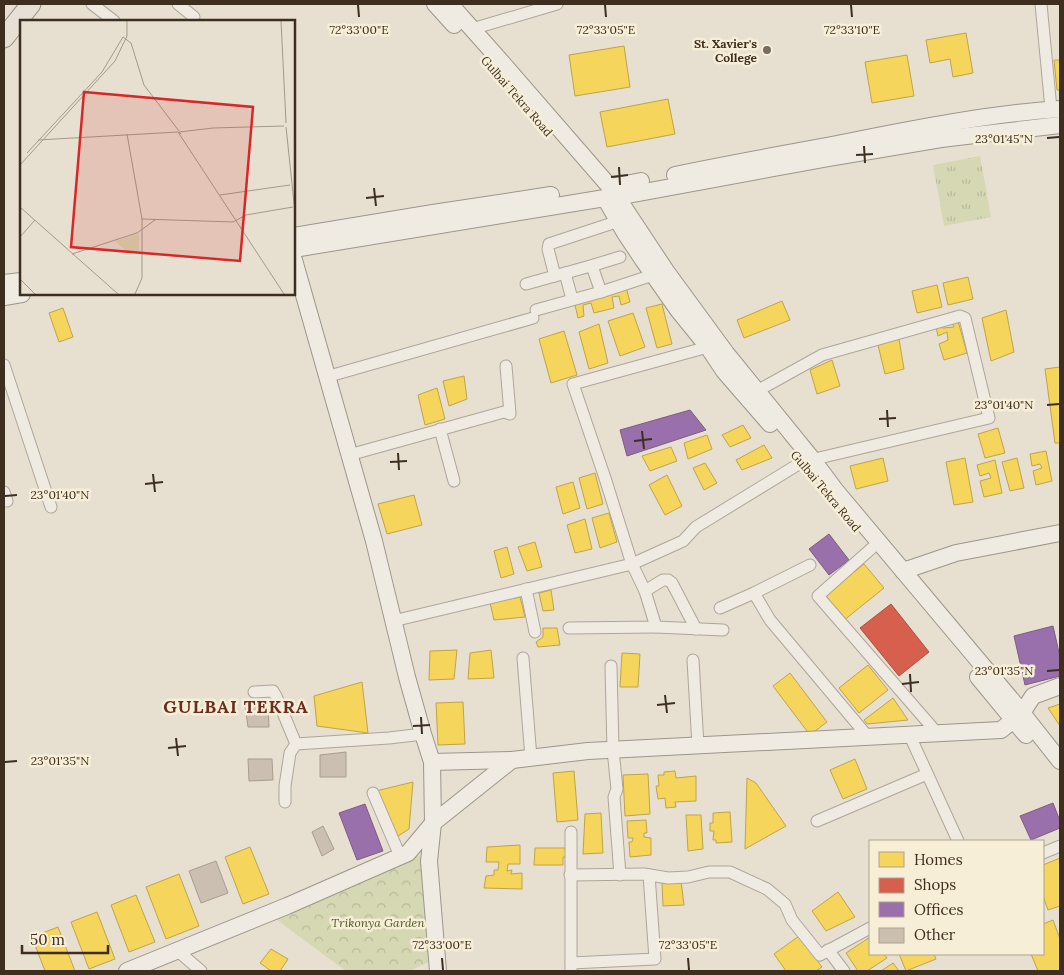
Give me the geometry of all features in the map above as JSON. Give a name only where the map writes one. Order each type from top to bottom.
[{"type":"main road","points":[[4,38],[31,4]]},
{"type":"main road","name":"Gulbai Tekra Road","points":[[435,4],[608,193],[618,221],[653,275],[724,371],[836,491],[903,571],[1060,774]]},
{"type":"main road","name":"Gulbai Tekra Road","points":[[450,4],[608,193],[872,548],[1017,716],[1060,761]]},
{"type":"main road","points":[[295,236],[433,213],[608,193],[939,124],[1055,109]]},
{"type":"main road","points":[[295,249],[608,193],[941,139],[1060,125]]},
{"type":"main road","points":[[295,264],[374,541],[407,677],[432,762],[434,823],[429,861],[438,971]]},
{"type":"main road","points":[[4,283],[20,281]]},
{"type":"main road","points":[[4,297],[20,294]]},
{"type":"main road","points":[[903,571],[956,553],[1060,533]]},
{"type":"main road","points":[[432,762],[512,760],[588,751],[1001,730],[1017,716],[1032,696],[1060,686]]},
{"type":"main road","points":[[127,971],[287,906],[408,853],[434,823],[512,760]]},
{"type":"street","points":[[92,4],[113,20]]},
{"type":"street","points":[[178,4],[194,18]]},
{"type":"street","points":[[472,29],[556,4]]},
{"type":"street","points":[[1041,4],[1055,109]]},
{"type":"street","points":[[572,299],[548,249],[549,244],[618,221]]},
{"type":"street","points":[[526,284],[620,257]]},
{"type":"street","points":[[594,265],[593,269],[601,292]]},
{"type":"street","points":[[326,377],[534,314],[572,299],[601,292],[653,275]]},
{"type":"street","points":[[393,621],[632,564],[683,541],[696,527],[807,461],[989,418],[965,318],[960,316],[822,356],[757,391]]},
{"type":"street","points":[[656,627],[645,591],[632,564],[573,384],[708,347]]},
{"type":"street","points":[[4,365],[51,507]]},
{"type":"street","points":[[349,455],[504,412],[510,414],[506,366]]},
{"type":"street","points":[[440,429],[454,481]]},
{"type":"street","points":[[872,548],[818,596],[938,734]]},
{"type":"street","points":[[720,608],[810,565]]},
{"type":"street","points":[[645,591],[664,580],[668,580],[672,583],[696,629]]},
{"type":"street","points":[[526,589],[535,632]]},
{"type":"street","points":[[754,593],[770,620],[868,738]]},
{"type":"street","points":[[569,628],[656,627],[723,630]]},
{"type":"street","points":[[523,658],[531,758]]},
{"type":"street","points":[[693,660],[698,746]]},
{"type":"street","points":[[611,666],[613,750],[617,789],[614,797],[620,875]]},
{"type":"street","points":[[254,692],[273,691],[296,744]]},
{"type":"street","points":[[296,744],[423,734]]},
{"type":"street","points":[[910,736],[958,840]]},
{"type":"street","points":[[285,802],[285,786],[290,753],[296,744]]},
{"type":"street","points":[[817,821],[927,774]]},
{"type":"street","points":[[373,794],[400,856]]},
{"type":"street","points":[[571,832],[571,967],[655,959],[649,875]]},
{"type":"street","points":[[1044,853],[1060,846]]},
{"type":"street","points":[[570,875],[644,874],[668,878],[688,877],[709,872],[730,872],[767,889],[785,904],[792,920],[820,955],[869,929]]},
{"type":"street","points":[[828,950],[844,971]]},
{"type":"street","points":[[178,951],[200,971]]},
{"type":"green space","points":[[980,156],[991,217],[944,226],[933,165]]},
{"type":"green space","name":"Trikonya Garden","points":[[412,855],[421,857],[431,961],[410,971],[346,971],[273,917]]},
{"type":"building: Homes","points":[[966,33],[973,73],[953,77],[950,59],[930,63],[926,40]]},
{"type":"building: Homes","points":[[624,46],[630,87],[575,96],[569,55]]},
{"type":"building: Homes","points":[[907,55],[914,96],[872,103],[865,62]]},
{"type":"building: Homes","points":[[1054,60],[1060,60],[1060,90],[1057,90]]},
{"type":"building: Homes","points":[[668,99],[675,134],[607,147],[600,112]]},
{"type":"building: Homes","points":[[968,277],[973,299],[948,305],[943,283]]},
{"type":"building: Homes","points":[[937,285],[942,307],[917,313],[912,291]]},
{"type":"building: Homes","points":[[626,287],[630,302],[621,305],[619,296],[612,297],[614,308],[594,313],[591,303],[583,305],[584,316],[578,318],[575,305]]},
{"type":"building: Homes","points":[[782,301],[790,320],[744,338],[737,320]]},
{"type":"building: Homes","points":[[662,304],[672,344],[657,348],[646,308]]},
{"type":"building: Homes","points":[[63,308],[73,337],[59,342],[49,313]]},
{"type":"building: Homes","points":[[1006,310],[1014,352],[991,361],[982,318]]},
{"type":"building: Homes","points":[[633,313],[645,347],[620,356],[608,321]]},
{"type":"building: Homes","points":[[958,321],[967,353],[944,360],[939,344],[948,340],[947,332],[938,336],[936,327],[954,327],[952,323]]},
{"type":"building: Homes","points":[[599,324],[608,363],[589,369],[579,332]]},
{"type":"building: Homes","points":[[564,331],[577,375],[551,383],[539,339]]},
{"type":"building: Homes","points":[[899,339],[904,369],[885,374],[878,345]]},
{"type":"building: Homes","points":[[832,360],[840,386],[817,394],[810,370]]},
{"type":"building: Homes","points":[[1060,367],[1060,443],[1055,443],[1045,369]]},
{"type":"building: Homes","points":[[464,376],[467,399],[449,406],[443,381]]},
{"type":"building: Homes","points":[[437,388],[445,419],[425,425],[418,395]]},
{"type":"building: Homes","points":[[743,425],[751,438],[730,447],[722,435]]},
{"type":"building: Homes","points":[[998,428],[1005,453],[985,458],[978,434]]},
{"type":"building: Homes","points":[[707,435],[712,449],[688,459],[684,443]]},
{"type":"building: Homes","points":[[764,445],[772,458],[742,470],[736,460]]},
{"type":"building: Homes","points":[[671,447],[677,461],[650,471],[642,456]]},
{"type":"building: Homes","points":[[1046,451],[1052,481],[1036,485],[1033,471],[1042,468],[1040,464],[1032,466],[1030,454]]},
{"type":"building: Homes","points":[[883,458],[888,481],[856,489],[850,466]]},
{"type":"building: Homes","points":[[965,458],[973,502],[954,505],[946,462]]},
{"type":"building: Homes","points":[[1017,458],[1024,488],[1010,491],[1002,462]]},
{"type":"building: Homes","points":[[995,460],[1002,493],[984,497],[980,481],[991,478],[989,473],[980,476],[977,465]]},
{"type":"building: Homes","points":[[705,463],[717,483],[704,490],[693,468]]},
{"type":"building: Homes","points":[[595,473],[603,504],[587,509],[579,478]]},
{"type":"building: Homes","points":[[667,475],[682,506],[665,515],[649,485]]},
{"type":"building: Homes","points":[[573,482],[580,508],[563,514],[556,487]]},
{"type":"building: Homes","points":[[414,495],[422,525],[387,534],[378,504]]},
{"type":"building: Homes","points":[[609,513],[617,542],[600,548],[592,518]]},
{"type":"building: Homes","points":[[585,519],[592,549],[575,553],[567,525]]},
{"type":"building: Homes","points":[[535,542],[542,567],[527,571],[518,547]]},
{"type":"building: Homes","points":[[507,547],[514,574],[501,578],[494,551]]},
{"type":"building: Homes","points":[[864,564],[884,588],[843,621],[823,597]]},
{"type":"building: Homes","points":[[551,590],[554,610],[543,611],[539,593]]},
{"type":"building: Homes","points":[[520,597],[525,617],[494,620],[490,603]]},
{"type":"building: Homes","points":[[543,628],[557,628],[560,645],[538,647],[536,642],[543,637]]},
{"type":"building: Homes","points":[[457,650],[454,679],[429,680],[430,651]]},
{"type":"building: Homes","points":[[491,650],[494,678],[468,679],[470,653]]},
{"type":"building: Homes","points":[[622,653],[640,654],[638,687],[620,687]]},
{"type":"building: Homes","points":[[868,665],[888,690],[859,713],[839,688]]},
{"type":"building: Homes","points":[[790,673],[827,722],[810,735],[773,686]]},
{"type":"building: Homes","points":[[362,682],[368,733],[317,726],[314,696]]},
{"type":"building: Homes","points":[[893,698],[908,720],[867,724],[864,720]]},
{"type":"building: Homes","points":[[463,702],[465,744],[438,745],[436,703]]},
{"type":"building: Homes","points":[[1060,704],[1060,726],[1048,708]]},
{"type":"building: Homes","points":[[855,759],[867,789],[843,799],[830,770]]},
{"type":"building: Homes","points":[[574,771],[578,820],[557,822],[553,773]]},
{"type":"building: Homes","points":[[675,771],[676,778],[696,776],[696,801],[675,802],[676,807],[666,808],[665,798],[658,799],[656,786],[659,786],[658,775],[664,775],[664,772]]},
{"type":"building: Homes","points":[[648,774],[650,814],[625,816],[623,775]]},
{"type":"building: Homes","points":[[747,778],[756,783],[786,826],[745,849]]},
{"type":"building: Homes","points":[[413,782],[409,829],[395,838],[376,791]]},
{"type":"building: Homes","points":[[730,812],[732,842],[716,843],[716,840],[713,840],[714,831],[710,831],[710,823],[713,823],[713,813]]},
{"type":"building: Homes","points":[[601,813],[603,853],[583,854],[585,814]]},
{"type":"building: Homes","points":[[686,815],[701,815],[703,849],[688,851]]},
{"type":"building: Homes","points":[[646,820],[647,833],[644,833],[644,837],[651,838],[651,855],[630,857],[629,842],[632,842],[633,838],[628,838],[627,821]]},
{"type":"building: Homes","points":[[520,845],[520,864],[508,864],[507,871],[512,870],[511,874],[522,873],[522,889],[484,888],[486,876],[494,875],[494,870],[498,870],[499,862],[486,862],[487,847]]},
{"type":"building: Homes","points":[[250,847],[269,894],[243,904],[225,857]]},
{"type":"building: Homes","points":[[535,848],[565,848],[566,857],[563,857],[563,865],[534,865]]},
{"type":"building: Homes","points":[[1060,858],[1060,906],[1048,910],[1044,899],[1044,865]]},
{"type":"building: Homes","points":[[179,874],[199,926],[166,939],[146,887]]},
{"type":"building: Homes","points":[[681,881],[684,905],[663,906],[662,882]]},
{"type":"building: Homes","points":[[838,892],[855,917],[826,931],[812,911]]},
{"type":"building: Homes","points":[[136,895],[155,942],[129,952],[111,905]]},
{"type":"building: Homes","points":[[97,912],[115,959],[89,969],[71,922]]},
{"type":"building: Homes","points":[[1053,920],[1060,939],[1060,971],[1038,971],[1031,955],[1044,955],[1044,924]]},
{"type":"building: Homes","points":[[58,927],[75,971],[45,971],[32,937]]},
{"type":"building: Homes","points":[[799,936],[822,967],[816,971],[786,971],[774,954]]},
{"type":"building: Homes","points":[[869,938],[869,955],[885,955],[887,958],[867,971],[858,971],[846,953]]},
{"type":"building: Homes","points":[[271,949],[288,959],[280,971],[271,971],[260,963]]},
{"type":"building: Homes","points":[[899,955],[934,955],[936,959],[906,971]]},
{"type":"building: Homes","points":[[893,963],[899,971],[881,971]]},
{"type":"building: Shops","points":[[891,604],[929,652],[899,676],[860,628]]},
{"type":"building: Offices","points":[[690,410],[706,430],[627,456],[620,430]]},
{"type":"building: Offices","points":[[829,534],[849,560],[829,575],[809,549]]},
{"type":"building: Offices","points":[[1053,626],[1060,657],[1060,676],[1025,685],[1014,636]]},
{"type":"building: Offices","points":[[1053,803],[1060,821],[1060,828],[1031,840],[1020,816]]},
{"type":"building: Offices","points":[[365,804],[383,851],[357,860],[339,813]]},
{"type":"building: Other","points":[[268,703],[269,727],[248,727],[245,705]]},
{"type":"building: Other","points":[[346,752],[346,777],[320,777],[320,755]]},
{"type":"building: Other","points":[[248,759],[272,759],[273,780],[249,781]]},
{"type":"building: Other","points":[[323,826],[334,849],[322,856],[312,832]]},
{"type":"building: Other","points":[[216,861],[228,893],[201,903],[189,871]]},
{"type":"place","name":"St. Xavier's College","points":[[767,50]]},
{"type":"district","name":"GULBAI TEKRA","points":[[236,706]]}]
